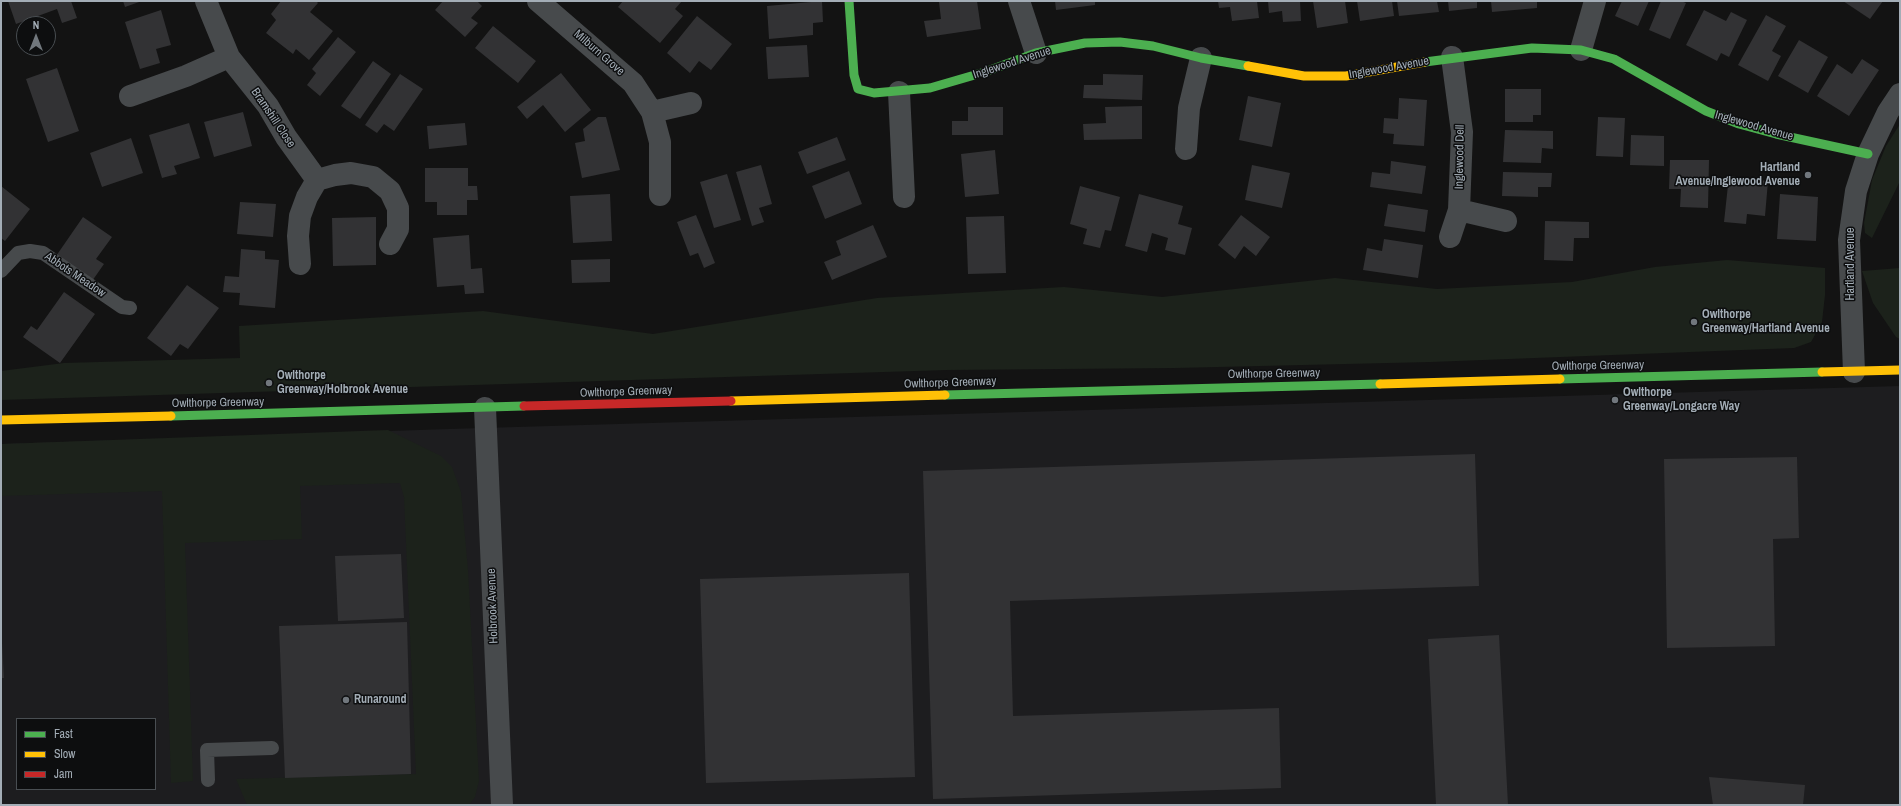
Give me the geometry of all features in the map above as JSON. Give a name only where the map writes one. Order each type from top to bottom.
[{"type":"street","name":"Bramshill Close","points":[[206,1],[229,57],[268,106],[286,137],[317,180]]},
{"type":"street","name":"Milburn Grove","points":[[538,1],[633,83],[652,112],[660,142],[660,195]]},
{"type":"street","name":"Inglewood Avenue","points":[[849,1],[854,75],[858,88],[874,93],[899,92],[930,88],[985,72],[1036,53],[1085,43],[1120,42],[1153,46],[1201,58],[1304,76],[1346,76],[1452,57],[1532,48],[1582,50],[1614,59],[1706,111],[1739,124],[1776,134],[1868,154]]},
{"type":"street","points":[[1019,1],[1036,53]]},
{"type":"street","points":[[1582,50],[1595,1]]},
{"type":"street","points":[[130,96],[186,76],[229,57]]},
{"type":"street","name":"Inglewood Dell","points":[[1450,237],[1459,210],[1462,132],[1452,57]]},
{"type":"street","points":[[1186,149],[1189,108],[1201,58]]},
{"type":"street","points":[[899,92],[904,197]]},
{"type":"street","name":"Hartland Avenue","points":[[1854,372],[1849,240],[1856,191],[1868,154],[1888,112],[1900,94]]},
{"type":"street","points":[[652,112],[691,104]]},
{"type":"street","points":[[300,264],[298,236],[300,216],[307,197],[317,180],[351,173],[373,177],[390,191],[398,208],[398,229],[390,244]]},
{"type":"street","points":[[1459,210],[1506,221]]},
{"type":"street","name":"Owlthorpe Greenway","points":[[1,420],[1900,370]]},
{"type":"street","name":"Holbrook Avenue","points":[[485,408],[502,805]]},
{"type":"lane","name":"Abbots Meadow","points":[[1,271],[18,253],[30,251],[42,253],[122,307],[130,308]]},
{"type":"lane","points":[[208,780],[207,750],[272,748]]},
{"type":"shaded area","points":[[1900,124],[1900,181],[1872,238],[1865,233],[1864,223],[1872,180],[1886,146]]},
{"type":"shaded area","points":[[1727,260],[1825,268],[1825,295],[1822,322],[1811,342],[1794,348],[1431,362],[1175,368],[947,370],[1,400],[1,371],[64,363],[240,358],[239,326],[483,311],[653,334],[877,298],[1064,287],[1162,297],[1335,278],[1437,289],[1572,282],[1655,267]]},
{"type":"shaded area","points":[[1900,268],[1900,339],[1896,337],[1873,303],[1862,271]]},
{"type":"shaded area","points":[[1900,386],[1900,805],[1,805],[1,444],[449,429]]},
{"type":"shaded area","points":[[388,430],[441,456],[452,467],[461,492],[468,570],[479,781],[475,797],[469,805],[247,805],[236,779],[416,774],[404,497],[400,483],[300,486],[302,539],[185,543],[193,781],[171,783],[162,491],[1,496],[1,444]]},
{"type":"building","points":[[8,1],[71,1],[77,18],[62,23],[57,9],[38,16],[16,16],[16,24]]},
{"type":"building","points":[[123,1],[142,1],[125,7]]},
{"type":"building","points":[[281,1],[316,1],[318,3],[310,12],[333,31],[309,60],[296,49],[293,54],[266,33],[276,20],[271,14]]},
{"type":"building","points":[[443,1],[477,1],[482,6],[471,18],[478,23],[465,37],[435,10]]},
{"type":"building","points":[[623,1],[682,1],[675,9],[683,16],[660,43],[618,7]]},
{"type":"building","points":[[822,1],[823,22],[813,23],[813,35],[769,39],[767,6]]},
{"type":"building","points":[[977,1],[981,29],[927,37],[924,21],[941,19],[939,2]]},
{"type":"building","points":[[1055,1],[1095,1],[1095,5],[1056,10]]},
{"type":"building","points":[[1218,1],[1257,1],[1259,18],[1232,21],[1230,7],[1219,8]]},
{"type":"building","points":[[1268,1],[1300,1],[1301,21],[1283,22],[1282,11],[1269,13]]},
{"type":"building","points":[[1313,1],[1345,1],[1348,23],[1317,28]]},
{"type":"building","points":[[1357,1],[1392,1],[1394,16],[1360,21]]},
{"type":"building","points":[[1397,1],[1437,1],[1439,12],[1399,16]]},
{"type":"building","points":[[1448,1],[1477,1],[1477,8],[1449,11]]},
{"type":"building","points":[[1491,1],[1537,1],[1537,8],[1492,12]]},
{"type":"building","points":[[1622,1],[1649,1],[1638,26],[1615,16]]},
{"type":"building","points":[[1661,1],[1681,1],[1686,3],[1670,39],[1649,30]]},
{"type":"building","points":[[1843,1],[1883,1],[1870,19]]},
{"type":"building","points":[[161,10],[171,45],[156,49],[160,63],[140,69],[125,22]]},
{"type":"building","points":[[1704,10],[1726,21],[1731,12],[1747,20],[1729,57],[1721,53],[1717,61],[1686,45]]},
{"type":"building","points":[[1766,15],[1786,26],[1772,51],[1781,56],[1768,81],[1738,65]]},
{"type":"building","points":[[697,16],[732,44],[711,70],[699,61],[690,73],[667,53]]},
{"type":"building","points":[[493,26],[536,61],[518,83],[475,48]]},
{"type":"building","points":[[338,37],[356,52],[320,96],[307,85],[316,73],[312,69]]},
{"type":"building","points":[[1799,40],[1828,57],[1808,93],[1778,76]]},
{"type":"building","points":[[807,45],[809,77],[768,79],[766,47]]},
{"type":"building","points":[[1862,59],[1879,70],[1849,116],[1817,96],[1837,64],[1852,74]]},
{"type":"building","points":[[373,61],[391,74],[360,119],[341,106]]},
{"type":"building","points":[[57,68],[79,131],[48,142],[26,79]]},
{"type":"building","points":[[561,73],[591,110],[565,132],[543,105],[527,119],[517,107]]},
{"type":"building","points":[[400,74],[423,89],[394,131],[384,124],[377,133],[365,125]]},
{"type":"building","points":[[1103,74],[1143,75],[1142,100],[1083,98],[1084,85],[1103,85]]},
{"type":"building","points":[[1505,89],[1541,89],[1541,115],[1533,115],[1533,122],[1505,122]]},
{"type":"building","points":[[1248,96],[1281,103],[1272,147],[1239,140]]},
{"type":"building","points":[[1399,98],[1427,100],[1424,146],[1393,144],[1394,134],[1383,133],[1384,118],[1398,119]]},
{"type":"building","points":[[1142,106],[1142,139],[1084,140],[1083,124],[1106,123],[1105,107]]},
{"type":"building","points":[[968,107],[1003,107],[1003,135],[952,135],[952,121],[968,121]]},
{"type":"building","points":[[243,112],[252,146],[214,157],[204,122]]},
{"type":"building","points":[[598,117],[606,117],[620,170],[582,178],[575,143],[585,141],[583,129]]},
{"type":"building","points":[[1598,117],[1625,118],[1623,157],[1596,156]]},
{"type":"building","points":[[189,123],[200,158],[174,166],[177,174],[162,178],[149,135]]},
{"type":"building","points":[[465,123],[467,145],[429,149],[427,126]]},
{"type":"building","points":[[1505,130],[1553,131],[1553,149],[1542,148],[1541,163],[1503,162]]},
{"type":"building","points":[[1631,135],[1664,136],[1664,166],[1630,165]]},
{"type":"building","points":[[837,137],[846,160],[807,174],[798,152]]},
{"type":"building","points":[[131,138],[143,173],[102,187],[90,153]]},
{"type":"building","points":[[995,150],[999,194],[965,197],[961,154]]},
{"type":"building","points":[[1670,160],[1709,160],[1708,208],[1680,207],[1681,189],[1669,189]]},
{"type":"building","points":[[1391,161],[1426,166],[1422,194],[1370,187],[1372,172],[1390,174]]},
{"type":"building","points":[[761,165],[772,204],[759,208],[764,222],[752,226],[736,172]]},
{"type":"building","points":[[1252,165],[1290,173],[1282,208],[1245,200]]},
{"type":"building","points":[[425,168],[468,168],[468,186],[477,186],[478,200],[467,200],[467,215],[437,215],[437,202],[425,202]]},
{"type":"building","points":[[849,171],[862,204],[825,219],[812,186]]},
{"type":"building","points":[[1503,172],[1552,173],[1551,187],[1538,187],[1538,197],[1502,196]]},
{"type":"building","points":[[727,174],[741,220],[714,228],[700,182]]},
{"type":"building","points":[[1729,176],[1768,181],[1765,216],[1747,214],[1746,224],[1724,222]]},
{"type":"building","points":[[1,186],[30,209],[5,241],[1,238]]},
{"type":"building","points":[[1080,186],[1120,197],[1111,231],[1105,230],[1100,248],[1083,244],[1087,229],[1070,224]]},
{"type":"building","points":[[610,194],[612,241],[573,243],[570,196]]},
{"type":"building","points":[[1139,194],[1183,206],[1178,224],[1192,228],[1185,255],[1165,250],[1168,238],[1152,233],[1147,252],[1125,246]]},
{"type":"building","points":[[1780,194],[1818,197],[1816,241],[1777,239]]},
{"type":"building","points":[[240,202],[276,204],[273,237],[237,234]]},
{"type":"building","points":[[1388,204],[1428,210],[1425,232],[1384,226]]},
{"type":"building","points":[[696,215],[715,263],[704,268],[698,253],[690,256],[677,222]]},
{"type":"building","points":[[1241,215],[1270,237],[1256,256],[1244,246],[1235,259],[1218,245]]},
{"type":"building","points":[[1004,216],[1006,273],[968,274],[966,217]]},
{"type":"building","points":[[83,217],[112,237],[96,259],[104,264],[90,284],[54,259]]},
{"type":"building","points":[[376,217],[376,265],[333,266],[332,218]]},
{"type":"building","points":[[1545,221],[1589,222],[1589,238],[1574,238],[1573,261],[1544,260]]},
{"type":"building","points":[[873,225],[887,257],[832,280],[824,262],[841,255],[836,241]]},
{"type":"building","points":[[469,235],[471,269],[482,268],[484,293],[465,294],[464,285],[437,287],[433,238]]},
{"type":"building","points":[[1384,239],[1423,245],[1418,278],[1363,270],[1367,248],[1382,251]]},
{"type":"building","points":[[241,249],[265,251],[265,259],[279,260],[275,308],[239,305],[240,293],[223,292],[225,276],[239,277]]},
{"type":"building","points":[[610,259],[610,282],[572,283],[571,260]]},
{"type":"building","points":[[187,285],[219,308],[188,349],[180,344],[171,356],[147,338]]},
{"type":"building","points":[[64,292],[95,314],[60,363],[23,337],[31,326],[37,330]]},
{"type":"building","points":[[1475,454],[1479,586],[1010,601],[1013,716],[1279,708],[1281,788],[933,799],[923,471]]},
{"type":"building","points":[[1797,457],[1799,538],[1773,539],[1775,646],[1667,648],[1664,459]]},
{"type":"building","points":[[401,554],[404,618],[338,621],[335,556]]},
{"type":"building","points":[[909,573],[915,777],[706,783],[700,579]]},
{"type":"building","name":"Runaround","points":[[407,622],[411,774],[285,778],[279,626]]},
{"type":"building","points":[[1,625],[4,678],[1,678]]},
{"type":"building","points":[[1499,635],[1508,805],[1436,805],[1428,639]]},
{"type":"building","points":[[1709,777],[1805,785],[1803,805],[1713,805]]},
{"type":"traffic: fast","points":[[849,1],[854,75],[858,89],[874,93],[930,88],[985,72],[1036,53],[1085,43],[1120,42],[1153,46],[1201,58],[1248,66]]},
{"type":"traffic: fast","points":[[1425,62],[1532,48],[1581,50],[1614,59],[1706,111],[1739,124],[1776,134],[1868,154]]},
{"type":"traffic: fast","points":[[1560,379],[1822,372]]},
{"type":"traffic: fast","points":[[945,395],[1380,384]]},
{"type":"traffic: fast","points":[[171,416],[524,406]]},
{"type":"traffic: slow","points":[[1248,66],[1304,76],[1346,76],[1425,62]]},
{"type":"traffic: slow","points":[[1822,372],[1900,370]]},
{"type":"traffic: slow","points":[[1380,384],[1560,379]]},
{"type":"traffic: slow","points":[[731,401],[945,395]]},
{"type":"traffic: slow","points":[[1,420],[171,416]]},
{"type":"traffic: jam","points":[[524,406],[731,401]]},
{"type":"place","name":"Hartland Avenue/Inglewood Avenue","points":[[1808,175]]},
{"type":"place","name":"Owlthorpe Greenway/Hartland Avenue","points":[[1694,322]]},
{"type":"place","name":"Owlthorpe Greenway/Holbrook Avenue","points":[[269,383]]},
{"type":"place","name":"Owlthorpe Greenway/Longacre Way","points":[[1615,400]]},
{"type":"place","name":"Runaround","points":[[346,700]]}]
